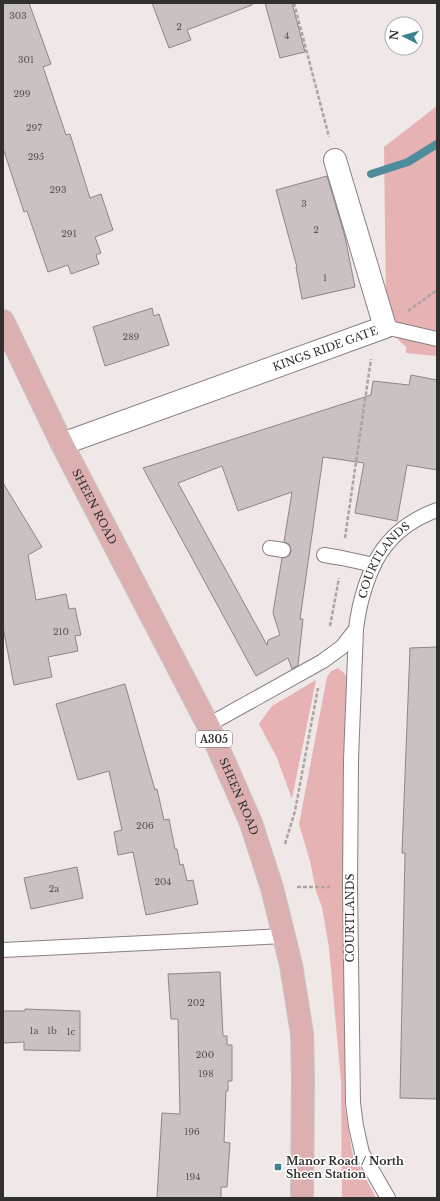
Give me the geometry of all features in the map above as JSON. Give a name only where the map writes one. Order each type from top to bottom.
[{"type":"main road","name":"SHEEN ROAD","points":[[3,321],[62,444],[208,725],[251,823],[272,888],[284,936],[291,965],[302,1034],[302,1198]]},
{"type":"street","name":"KINGS RIDE GATE","points":[[62,444],[384,327],[335,160]]},
{"type":"lane","points":[[384,327],[437,340]]},
{"type":"lane","name":"COURTLANDS","points":[[388,1198],[362,1153],[353,1103],[350,886],[351,760],[356,629],[358,609],[365,587],[374,565],[386,544],[406,526],[424,515],[437,510]]},
{"type":"lane","points":[[324,555],[374,565]]},
{"type":"lane","points":[[208,725],[323,661],[342,647],[356,629]]},
{"type":"lane","points":[[3,950],[284,936]]},
{"type":"path","points":[[294,3],[335,160]]},
{"type":"path","points":[[283,850],[295,811],[342,558],[371,359],[384,327],[437,290]]},
{"type":"path","points":[[272,888],[350,886]]},
{"type":"shaded area","points":[[437,106],[437,356],[406,353],[406,347],[385,327],[384,147]]},
{"type":"shaded area","points":[[338,668],[348,679],[344,861],[345,1106],[352,1152],[376,1198],[342,1198],[341,1081],[329,948],[322,907],[316,891],[310,861],[299,824],[327,677],[331,671]]},
{"type":"shaded area","points":[[316,680],[292,799],[277,758],[259,724],[272,706]]},
{"type":"building","points":[[3,3],[29,3],[51,64],[43,67],[66,135],[70,134],[90,198],[101,194],[113,230],[95,237],[101,253],[96,255],[99,264],[71,274],[68,265],[48,272],[27,211],[24,212],[3,148]]},
{"type":"building","points":[[152,3],[252,3],[252,5],[187,30],[191,40],[169,48]]},
{"type":"building","points":[[265,3],[292,3],[305,52],[280,58]]},
{"type":"building","points":[[327,176],[345,237],[355,287],[302,299],[297,267],[276,190]]},
{"type":"building","points":[[152,308],[154,316],[159,314],[169,345],[105,366],[93,327]]},
{"type":"building","points":[[411,375],[437,380],[437,470],[407,465],[397,521],[355,513],[364,463],[323,457],[300,619],[303,619],[298,665],[292,669],[288,658],[256,676],[143,468],[371,395],[373,381],[409,385]],"holes":[[[222,466],[238,511],[292,492],[284,542],[289,544],[291,551],[289,556],[282,558],[273,613],[280,635],[268,640],[267,645],[178,483]]]},
{"type":"building","points":[[3,483],[42,547],[28,555],[36,600],[66,594],[69,609],[75,608],[81,635],[75,636],[78,651],[48,657],[52,677],[14,685],[3,627]]},
{"type":"building","points":[[437,647],[437,1099],[400,1098],[405,853],[402,853],[410,648]]},
{"type":"building","points":[[125,684],[155,790],[157,789],[164,820],[169,819],[180,865],[183,864],[187,881],[193,880],[198,904],[146,915],[133,852],[118,855],[114,832],[122,830],[109,771],[78,780],[56,704]]},
{"type":"building","points":[[77,867],[83,898],[31,909],[24,878]]},
{"type":"building","points":[[220,972],[223,1036],[227,1036],[227,1045],[232,1045],[232,1081],[228,1081],[228,1091],[226,1091],[224,1142],[230,1143],[227,1187],[221,1187],[221,1198],[157,1198],[162,1113],[180,1114],[178,1019],[171,1019],[168,974]]},
{"type":"building","points":[[25,1009],[80,1011],[80,1051],[24,1050],[24,1042],[3,1043],[3,1011],[25,1011]]},
{"type":"waterway","points":[[371,174],[408,162],[437,144]]},
{"type":"place","name":"Manor Road / North Sheen Station","points":[[278,1167]]}]
